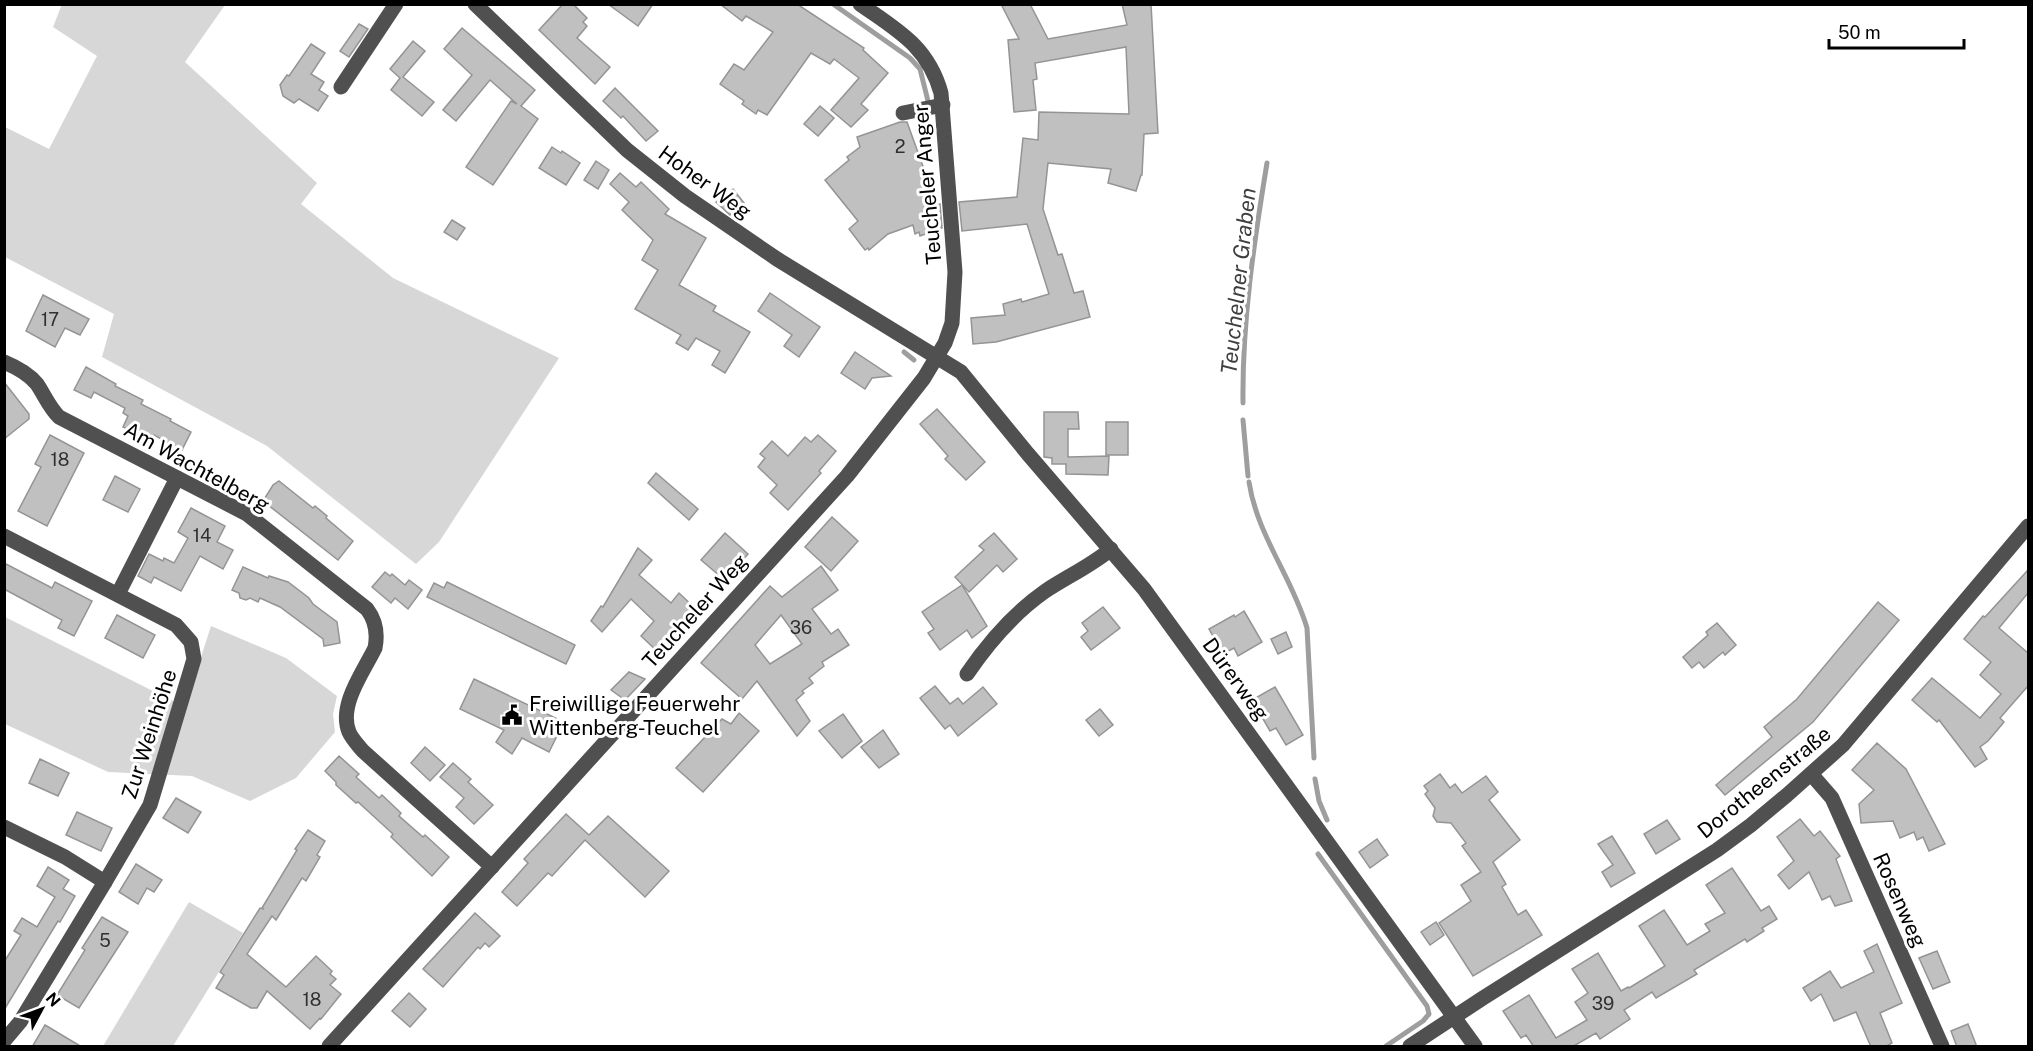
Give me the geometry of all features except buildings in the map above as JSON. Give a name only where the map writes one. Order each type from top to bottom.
[{"type":"street","points":[[341,87],[396,4]]},
{"type":"street","name":"Hoher Weg","points":[[475,4],[627,150],[685,196],[777,259],[938,357]]},
{"type":"street","name":"Teucheler Anger","points":[[860,4],[918,48],[933,69],[943,105],[955,297],[952,323],[938,357]]},
{"type":"street","points":[[903,113],[943,105]]},
{"type":"street","name":"Dürerweg","points":[[938,357],[961,372],[1028,454],[1111,549],[1175,631],[1476,1047]]},
{"type":"street","name":"Teucheler Weg","points":[[329,1047],[847,476],[892,421],[938,357]]},
{"type":"street","name":"Am Wachtelberg","points":[[4,362],[28,375],[37,384],[51,409],[59,417],[247,514],[367,609],[375,623],[377,640],[350,699],[346,722],[349,732],[363,751],[492,867]]},
{"type":"street","points":[[118,594],[177,478]]},
{"type":"street","name":"Dorotheenstraße","points":[[1410,1047],[1453,1017],[1717,850],[1812,775],[1844,745],[2028,526]]},
{"type":"street","name":"Zur Weinhöhe","points":[[4,536],[176,625],[191,642],[194,659],[150,805],[20,1022],[4,1041]]},
{"type":"street","points":[[967,674],[992,639],[1012,619],[1041,594],[1097,561],[1111,549]]},
{"type":"street","name":"Rosenweg","points":[[1812,775],[1832,798],[1942,1047]]},
{"type":"street","points":[[4,827],[65,857],[105,882]]},
{"type":"shaded area","points":[[62,4],[225,5],[185,62],[317,183],[301,204],[393,278],[559,358],[439,542],[416,564],[267,446],[102,357],[114,314],[5,257],[5,127],[49,149],[97,56],[53,27]]},
{"type":"shaded area","points":[[5,617],[185,707],[211,626],[286,658],[337,696],[333,714],[335,732],[296,778],[250,801],[192,776],[108,772],[5,724]]},
{"type":"shaded area","points":[[189,902],[243,933],[173,1046],[103,1046]]},
{"type":"waterway","points":[[833,4],[910,58],[920,69],[928,101]]},
{"type":"waterway","name":"Teuchelner Graben","points":[[1243,403],[1244,342],[1253,252],[1267,163]]},
{"type":"waterway","points":[[904,352],[914,360]]},
{"type":"waterway","name":"Teuchelner Graben","points":[[1243,420],[1248,476]]},
{"type":"waterway","name":"Teuchelner Graben","points":[[1249,482],[1259,520],[1293,591],[1307,628],[1314,758]]},
{"type":"waterway","name":"Teuchelner Graben","points":[[1315,779],[1319,801],[1327,820]]},
{"type":"waterway","name":"Teuchelner Graben","points":[[1318,854],[1427,1006],[1429,1014],[1423,1021],[1386,1046]]},
{"type":"place","name":"Freiwillige Feuerwehr Wittenberg-Teuchel","points":[[512,715]]}]
